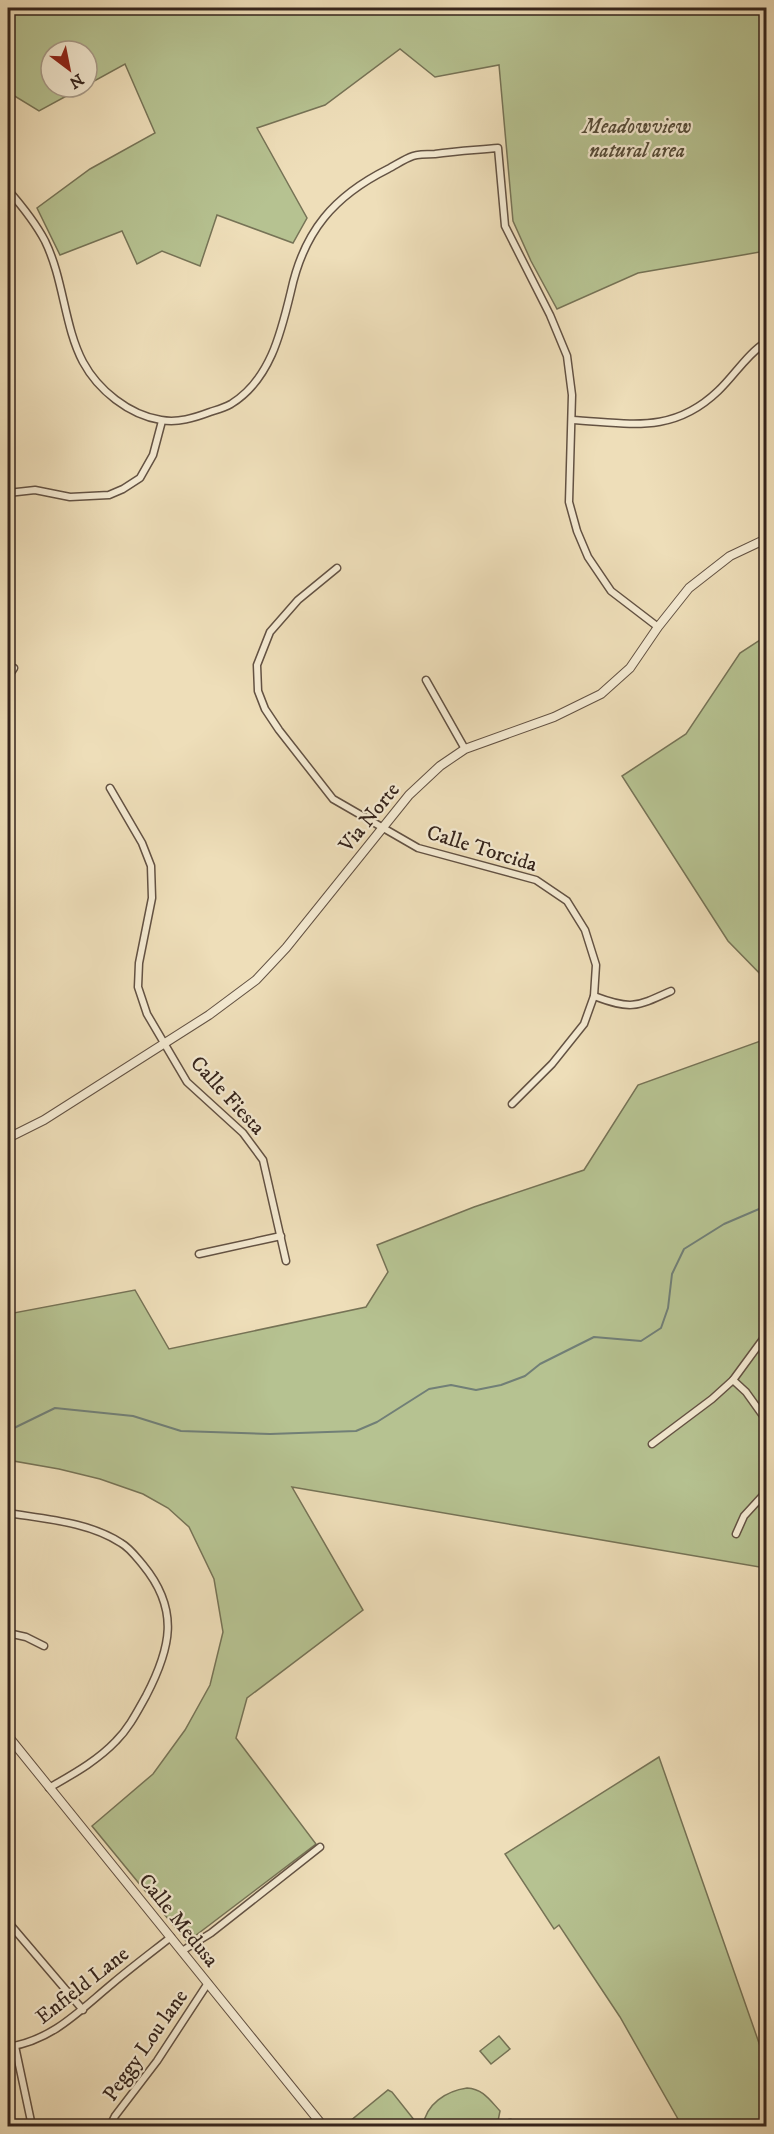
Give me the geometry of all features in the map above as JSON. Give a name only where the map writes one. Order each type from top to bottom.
[{"type":"street","points":[[8,190],[28,213],[45,242],[59,280],[75,344],[83,363],[93,378],[122,405],[147,416],[162,421],[190,419],[230,405],[251,389],[270,360],[284,324],[291,288],[303,250],[317,225],[343,197],[370,178],[413,156],[498,148],[506,226],[550,315],[567,356],[572,395],[569,502],[577,531],[588,557],[611,591],[658,627]]},
{"type":"street","points":[[572,420],[649,424],[688,415],[717,392],[766,342]]},
{"type":"street","points":[[8,493],[34,490],[70,496],[109,495],[123,489],[140,478],[153,455],[162,421]]},
{"type":"street","name":"Via Norte","points":[[8,1138],[44,1120],[209,1015],[256,980],[286,948],[409,795],[440,766],[465,749],[554,717],[601,694],[630,668],[658,627],[689,588],[730,556],[766,540]]},
{"type":"street","name":"Calle Torcida","points":[[337,568],[298,600],[270,632],[257,665],[258,691],[265,709],[279,730],[333,799],[418,848],[537,879],[567,901],[585,930],[596,965],[594,996],[584,1024],[552,1064],[512,1104]]},
{"type":"street","points":[[8,677],[14,668]]},
{"type":"street","points":[[426,680],[465,749]]},
{"type":"street","name":"Calle Fiesta","points":[[110,788],[142,843],[151,866],[152,898],[139,963],[138,987],[147,1014],[186,1082],[243,1133],[263,1160],[286,1261]]},
{"type":"street","points":[[594,996],[620,1006],[644,1004],[671,991]]},
{"type":"street","points":[[199,1254],[281,1236]]},
{"type":"street","points":[[652,1444],[712,1399],[733,1380],[766,1335]]},
{"type":"street","points":[[733,1380],[746,1392],[766,1420]]},
{"type":"street","points":[[736,1534],[744,1516],[766,1492]]},
{"type":"street","points":[[8,1513],[87,1528],[124,1544],[152,1576],[163,1597],[167,1617],[168,1638],[163,1662],[130,1724],[116,1742],[91,1763],[49,1788]]},
{"type":"street","points":[[8,1632],[26,1637],[44,1646]]},
{"type":"street","name":"Calle Medusa","points":[[8,1736],[323,2127]]},
{"type":"street","points":[[182,1951],[211,1934],[320,1847]]},
{"type":"street","points":[[8,1922],[83,2010]]},
{"type":"street","name":"Enfield Lane","points":[[11,2047],[45,2037],[83,2010],[171,1937]]},
{"type":"street","name":"Peggy Lou lane","points":[[111,2127],[115,2116],[157,2061],[208,1983]]},
{"type":"street","points":[[11,2047],[32,2127]]},
{"type":"green space","name":"Meadowview natural area","points":[[8,8],[766,8],[766,251],[638,273],[557,309],[513,221],[499,65],[435,77],[400,49],[325,105],[257,128],[307,218],[293,243],[217,215],[200,266],[162,251],[137,264],[122,231],[60,255],[37,208],[90,169],[155,133],[125,64],[99,78],[99,39],[39,39],[39,99],[61,99],[39,111],[8,92]]},
{"type":"green space","points":[[766,636],[766,980],[728,941],[622,776],[686,734],[740,653]]},
{"type":"green space","points":[[766,1039],[766,1568],[292,1487],[363,1610],[247,1698],[236,1738],[316,1844],[187,1942],[92,1826],[153,1774],[185,1730],[210,1685],[223,1632],[214,1579],[189,1527],[168,1508],[143,1494],[100,1479],[8,1460],[8,1314],[135,1290],[169,1349],[366,1307],[388,1272],[377,1245],[474,1207],[584,1170],[638,1085]]},
{"type":"green space","points":[[659,1757],[766,2063],[766,2126],[682,2126],[620,2017],[559,1925],[554,1929],[505,1854]]},
{"type":"green space","points":[[499,2036],[510,2049],[491,2064],[480,2051]]},
{"type":"green space","points":[[467,2088],[482,2093],[500,2111],[497,2126],[423,2126],[428,2111],[438,2100],[452,2092]]},
{"type":"green space","points":[[388,2090],[419,2126],[344,2126]]},
{"type":"waterway","points":[[8,1429],[55,1408],[133,1416],[181,1431],[270,1434],[356,1431],[377,1422],[429,1389],[451,1385],[476,1390],[501,1385],[525,1376],[540,1364],[594,1337],[641,1341],[661,1328],[668,1308],[672,1274],[684,1249],[724,1224],[766,1206]]}]
